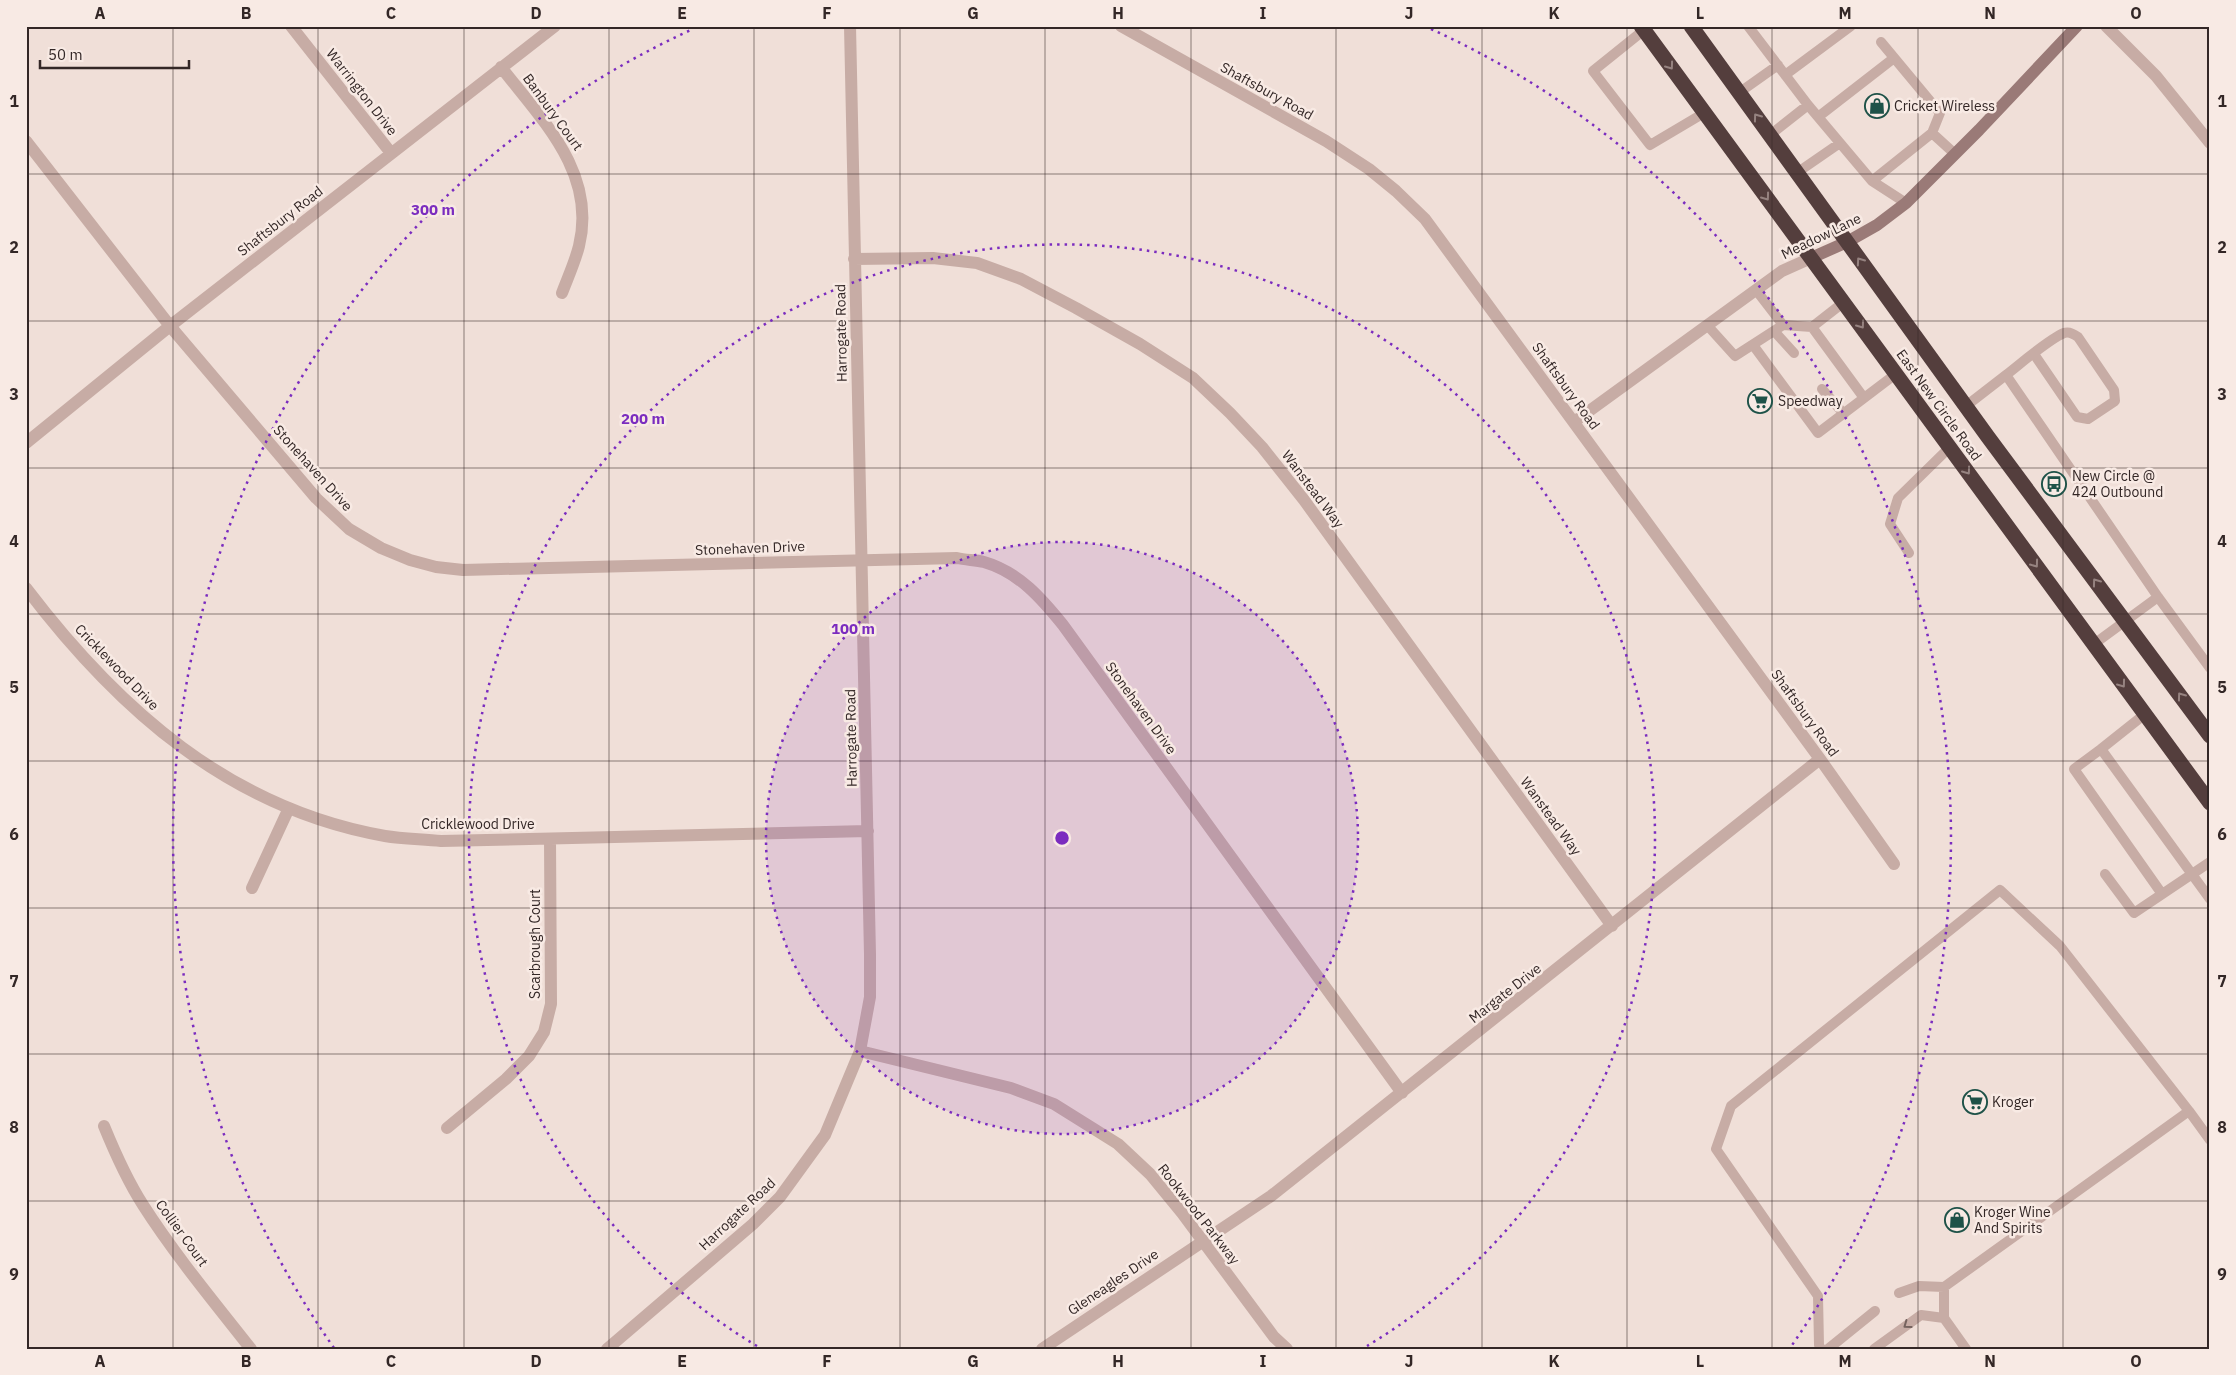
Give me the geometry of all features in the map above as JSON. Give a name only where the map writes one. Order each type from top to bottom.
[{"type":"highway","name":"East New Circle Road","points":[[1691,26],[1966,406],[2210,736]]},
{"type":"highway","name":"East New Circle Road","points":[[1642,28],[2210,803]]},
{"type":"street","name":"Warrington Drive","points":[[291,26],[391,153]]},
{"type":"street","name":"Shaftsbury Road","points":[[26,443],[170,326],[554,26]]},
{"type":"street","name":"Harrogate Road","points":[[607,1349],[753,1224],[780,1196],[824,1136],[860,1050],[870,997],[850,26]]},
{"type":"street","name":"Shaftsbury Road","points":[[1121,26],[1326,141],[1369,168],[1424,219],[1820,759],[1894,864]]},
{"type":"street","name":"Meadow Lane","points":[[1574,422],[1782,272],[1877,226],[1906,203],[2077,26]]},
{"type":"street","points":[[2106,26],[2156,76],[2210,143]]},
{"type":"street","name":"Banbury Court","points":[[501,67],[570,160],[580,188],[583,218],[579,246],[562,293]]},
{"type":"street","name":"Stonehaven Drive","points":[[26,141],[170,326],[316,498],[349,529],[381,548],[410,560],[436,567],[463,570],[957,558],[984,562],[1012,575],[1037,594],[1063,625],[1402,1093]]},
{"type":"street","name":"Wanstead Way","points":[[854,259],[933,258],[986,266],[1020,279],[1076,308],[1140,344],[1193,378],[1262,447],[1304,500],[1612,926]]},
{"type":"street","name":"Cricklewood Drive","points":[[26,588],[92,666],[132,707],[168,738],[204,765],[229,780],[289,808],[338,825],[385,836],[441,841],[868,831]]},
{"type":"street","name":"Margate Drive","points":[[1202,1241],[1236,1221],[1271,1196],[1820,759]]},
{"type":"street","points":[[252,888],[289,808]]},
{"type":"street","name":"Scarbrough Court","points":[[447,1128],[506,1079],[529,1056],[544,1032],[551,1004],[550,839]]},
{"type":"street","name":"Rookwood Parkway","points":[[860,1050],[1011,1088],[1054,1104],[1118,1144],[1150,1174],[1182,1213],[1276,1343],[1287,1349]]},
{"type":"street","name":"Collier Court","points":[[104,1126],[121,1166],[142,1204],[188,1269],[251,1349]]},
{"type":"street","name":"Gleneagles Drive","points":[[1042,1349],[1202,1241]]},
{"type":"lane","points":[[1748,26],[1808,106],[1872,181],[1906,203]]},
{"type":"lane","points":[[1786,76],[1851,26]]},
{"type":"lane","points":[[1642,28],[1593,71],[1650,146],[1704,112]]},
{"type":"lane","points":[[1872,181],[1932,133],[1940,113],[1881,42]]},
{"type":"lane","points":[[1818,117],[1894,58]]},
{"type":"lane","points":[[1740,92],[1778,65]]},
{"type":"lane","points":[[1770,135],[1808,106]]},
{"type":"lane","points":[[1932,133],[1955,154]]},
{"type":"lane","points":[[1798,172],[1840,143]]},
{"type":"lane","points":[[1756,290],[1794,353]]},
{"type":"lane","points":[[1707,326],[1734,356],[1779,328],[1812,327],[1844,302]]},
{"type":"lane","points":[[1812,327],[1829,358],[1864,398]]},
{"type":"lane","points":[[1966,406],[2034,354],[2065,333],[2074,334],[2078,337],[2114,390],[2115,401],[2088,419],[2077,417],[2034,354]]},
{"type":"lane","points":[[1753,345],[1789,390],[1818,433],[1896,374]]},
{"type":"lane","points":[[2006,375],[2158,598],[2210,668]]},
{"type":"lane","points":[[1822,389],[1844,414]]},
{"type":"lane","points":[[1909,553],[1890,524],[1898,498],[1950,447]]},
{"type":"lane","points":[[2094,644],[2158,598]]},
{"type":"lane","points":[[2145,714],[2074,769],[2162,894]]},
{"type":"lane","points":[[2101,749],[2210,899]]},
{"type":"lane","points":[[2104,874],[2134,913],[2210,862]]},
{"type":"lane","points":[[1821,1349],[1819,1345],[1818,1296],[1716,1149],[1731,1106],[2000,890],[2060,946],[2210,1140]]},
{"type":"lane","points":[[1899,1293],[1919,1286],[1944,1287],[2188,1111]]},
{"type":"lane","points":[[1944,1287],[1944,1318],[1966,1349]]},
{"type":"lane","points":[[1828,1349],[1875,1311]]},
{"type":"lane","points":[[1874,1349],[1921,1315],[1944,1318]]},
{"type":"place","name":"Cricket Wireless","points":[[1877,106]]},
{"type":"place","name":"Speedway","points":[[1760,401]]},
{"type":"place","name":"New Circle @ 424 Outbound","points":[[2054,484]]},
{"type":"place","name":"Kroger","points":[[1975,1102]]},
{"type":"place","name":"Kroger Wine And Spirits","points":[[1957,1220]]}]
